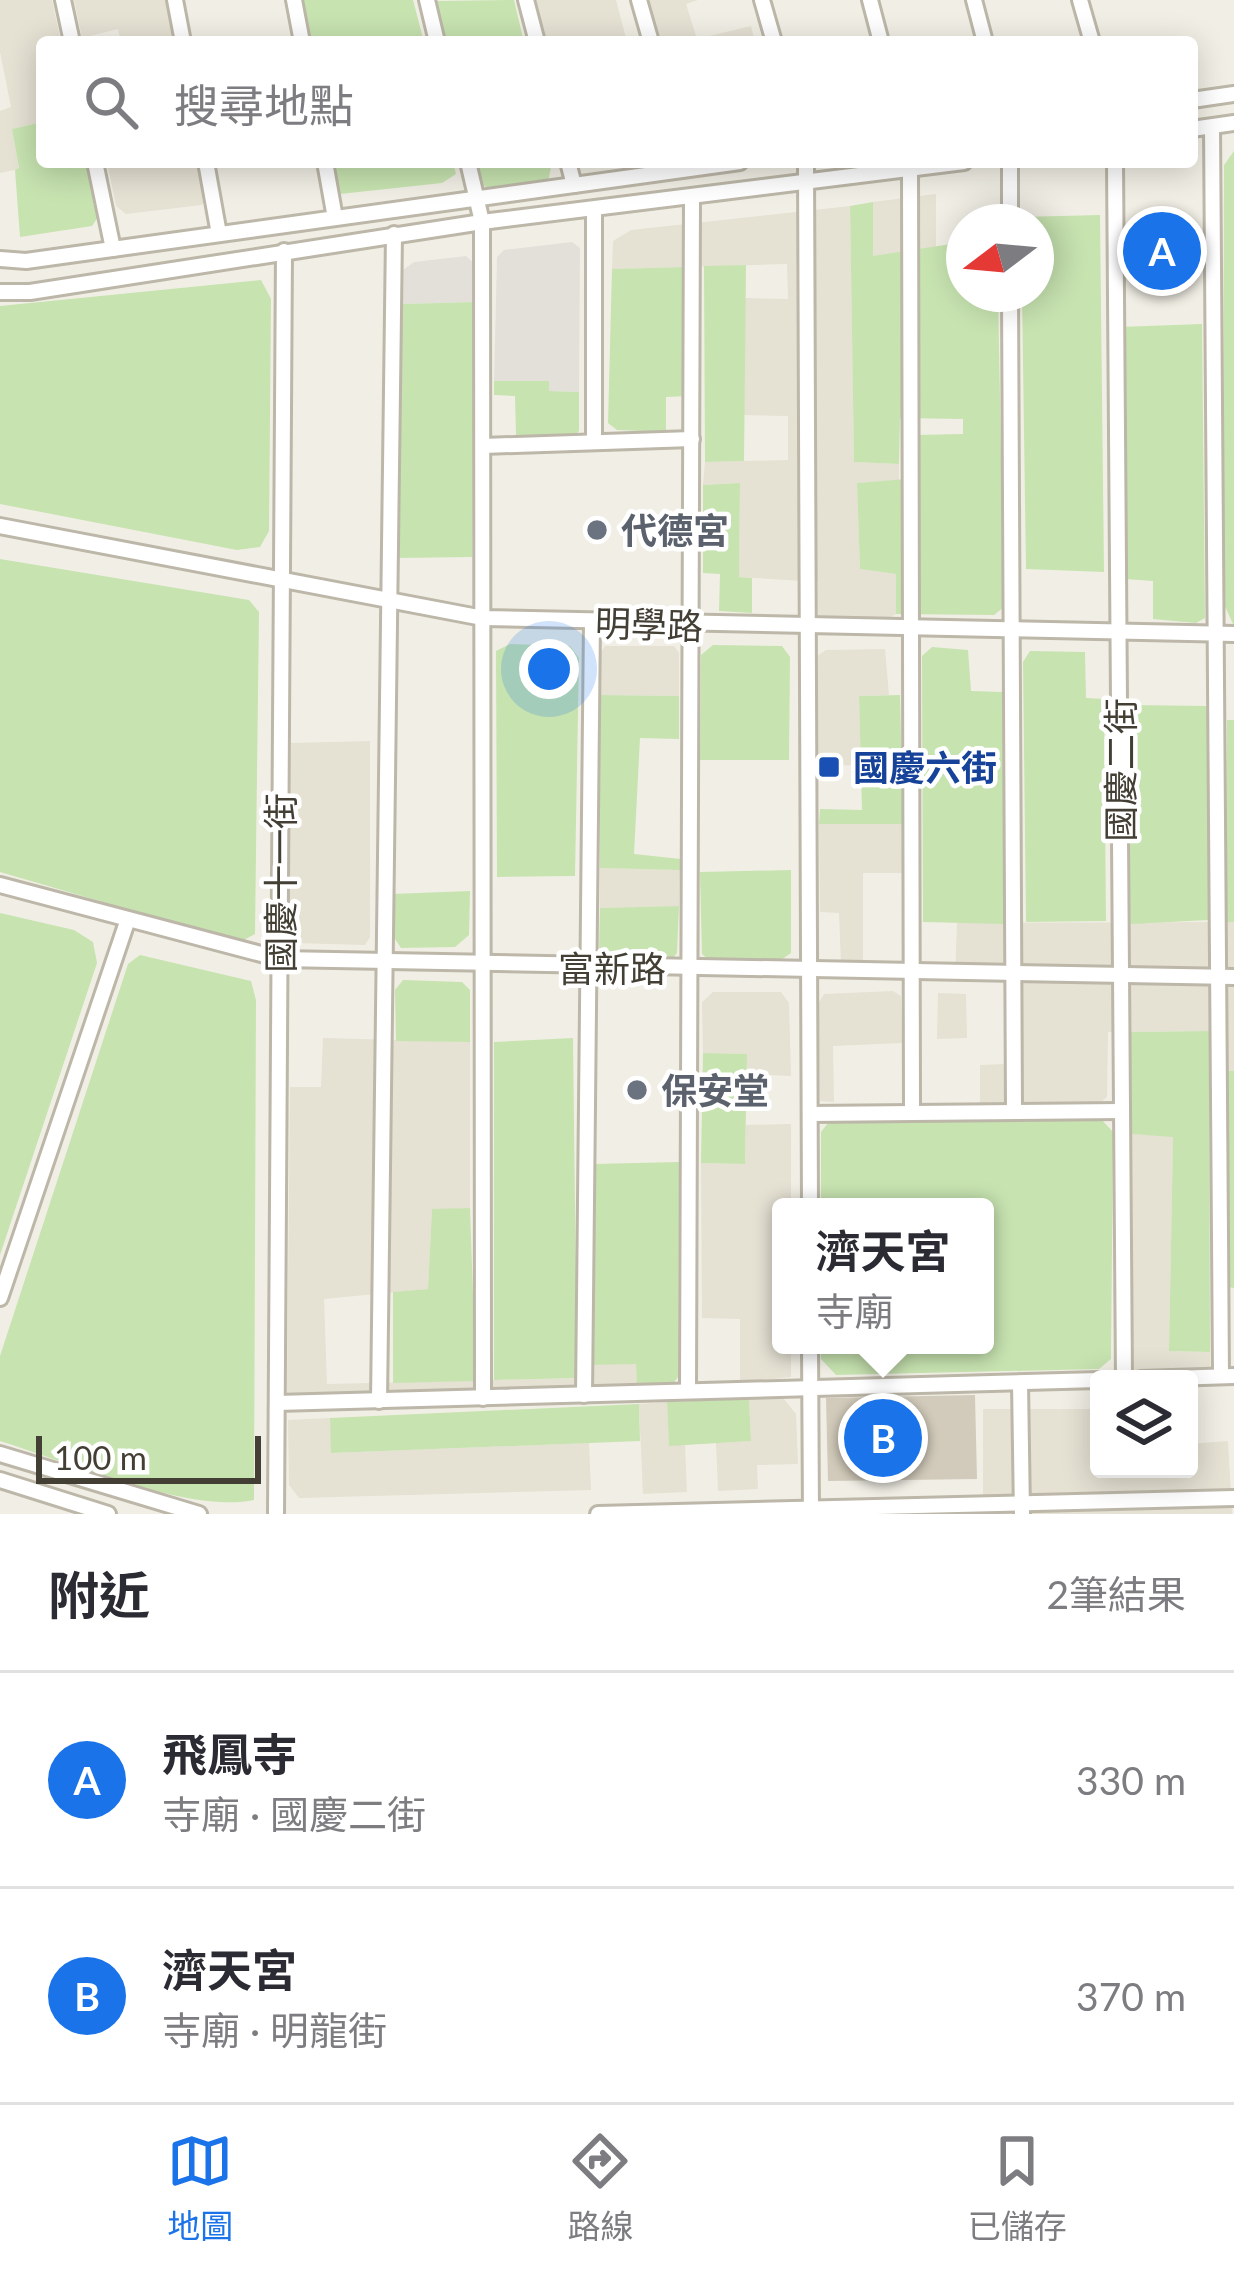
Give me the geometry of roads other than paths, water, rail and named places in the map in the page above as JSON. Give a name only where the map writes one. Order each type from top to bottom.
[{"type":"street","points":[[63,0],[71,36]]},
{"type":"street","points":[[175,0],[182,36]]},
{"type":"street","points":[[294,0],[301,36]]},
{"type":"street","points":[[427,0],[436,36]]},
{"type":"street","points":[[526,0],[535,36]]},
{"type":"street","points":[[639,0],[649,36]]},
{"type":"street","points":[[762,0],[772,36]]},
{"type":"street","points":[[870,0],[879,36]]},
{"type":"street","points":[[974,0],[983,36]]},
{"type":"street","points":[[1080,0],[1090,36]]},
{"type":"street","points":[[1198,99],[1234,94]]},
{"type":"street","points":[[1198,128],[1234,123]]},
{"type":"street","points":[[1212,127],[1215,634],[1226,976],[1227,1376]]},
{"type":"street","points":[[96,168],[113,249]]},
{"type":"street","points":[[207,168],[220,234]]},
{"type":"street","points":[[326,168],[335,218]]},
{"type":"street","points":[[469,168],[482,222],[484,1397]]},
{"type":"street","points":[[570,168],[574,185]]},
{"type":"street","points":[[0,259],[26,261],[477,200],[672,168]]},
{"type":"street","points":[[806,168],[810,1198]]},
{"type":"street","points":[[0,292],[30,292],[482,222],[594,212],[918,168]]},
{"type":"street","points":[[1010,168],[1010,204]]},
{"type":"street","name":"國慶二街","points":[[1114,168],[1124,1370]]},
{"type":"street","points":[[910,169],[912,1110]]},
{"type":"street","points":[[688,1389],[692,199]]},
{"type":"street","points":[[594,212],[594,442]]},
{"type":"street","points":[[379,1401],[394,234]]},
{"type":"street","name":"國慶十一街","points":[[276,1514],[284,251]]},
{"type":"street","points":[[1010,312],[1014,1111]]},
{"type":"street","points":[[483,446],[692,439]]},
{"type":"street","name":"明學路","points":[[0,526],[483,618],[1234,634]]},
{"type":"street","points":[[584,1395],[592,621]]},
{"type":"street","name":"富新路","points":[[0,885],[280,959],[1226,976]]},
{"type":"street","points":[[0,1298],[127,922]]},
{"type":"street","points":[[810,1114],[1122,1111]]},
{"type":"street","points":[[810,1354],[811,1510]]},
{"type":"street","points":[[277,1403],[810,1385],[1090,1381]]},
{"type":"street","points":[[1020,1383],[1022,1509]]},
{"type":"street","points":[[0,1454],[155,1509],[199,1514]]},
{"type":"street","points":[[0,1501],[6,1482],[22,1462]]},
{"type":"street","points":[[6,1482],[109,1514]]},
{"type":"street","points":[[598,1514],[1022,1509],[1234,1498]]},
{"type":"place","name":"飛鳳寺","points":[[1162,251]]},
{"type":"place","name":"代德宮","points":[[597,530]]},
{"type":"place","name":"國慶六街","points":[[829,767]]},
{"type":"place","name":"保安堂","points":[[637,1090]]},
{"type":"place","name":"濟天宮","points":[[883,1438]]}]
